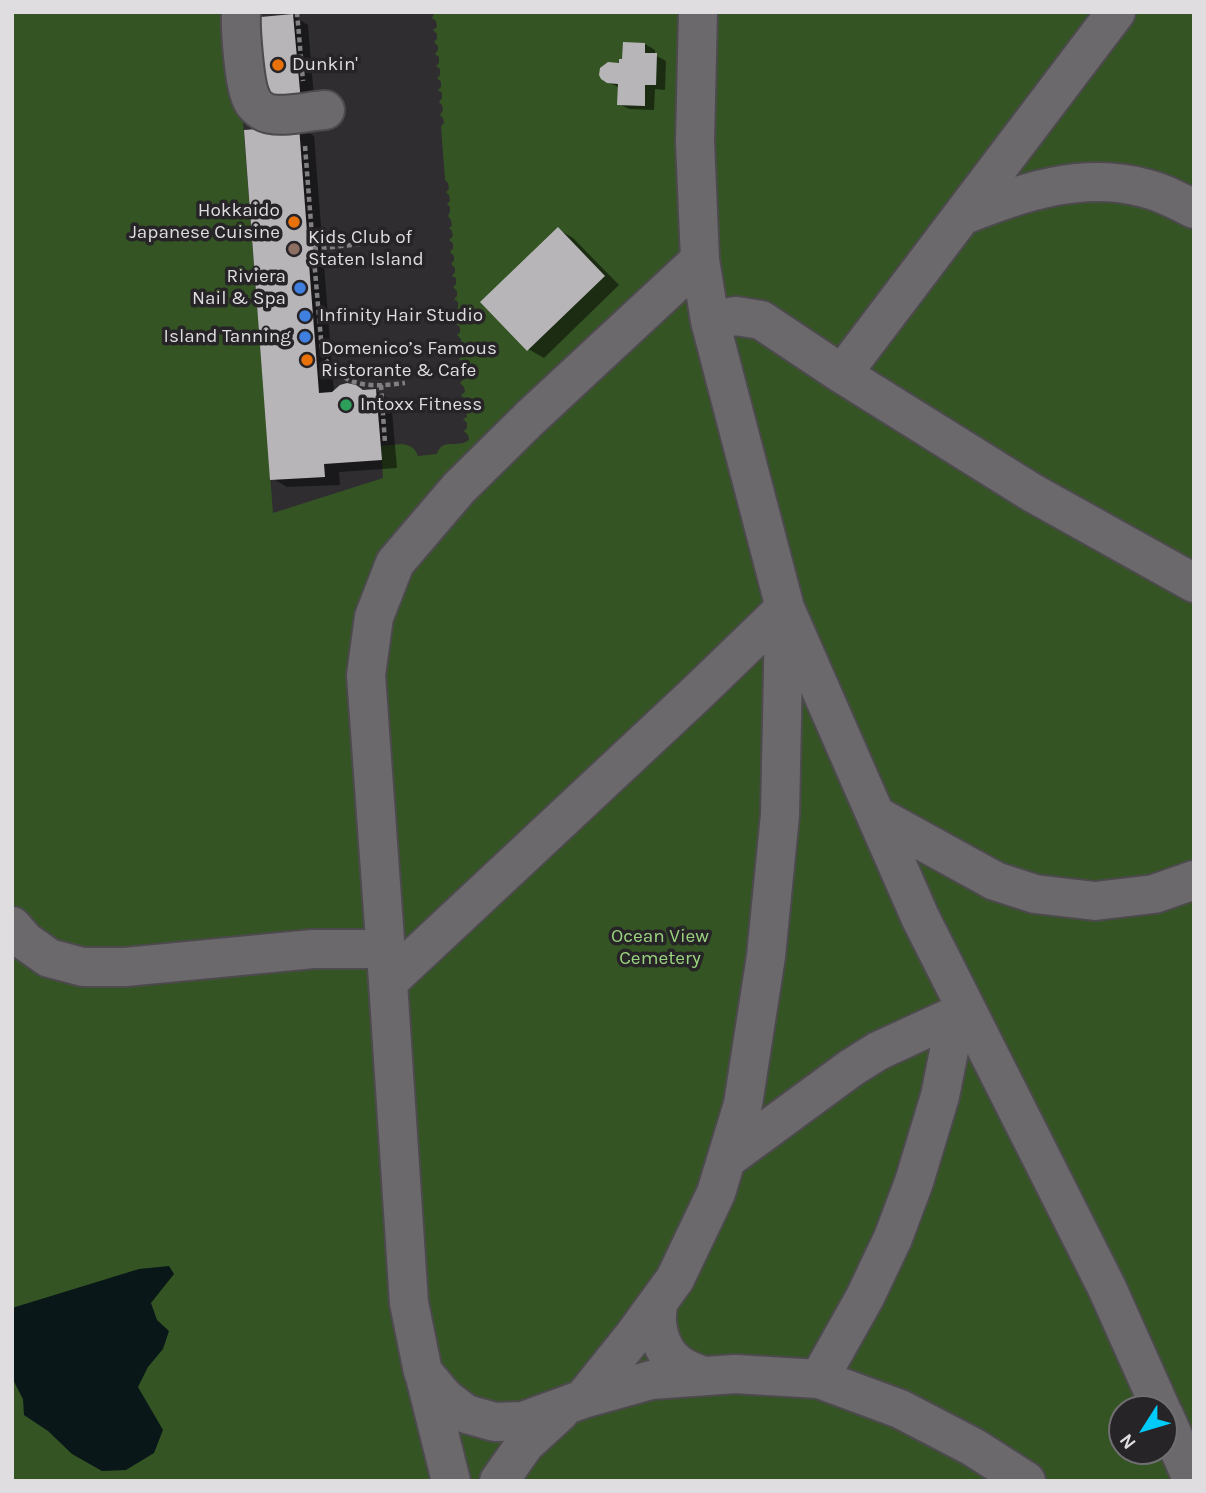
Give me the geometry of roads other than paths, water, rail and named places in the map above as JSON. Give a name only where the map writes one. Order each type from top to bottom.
[{"type":"lane","points":[[241,12],[247,88],[254,103],[261,111],[275,115],[315,101]]},
{"type":"lane","points":[[698,12],[695,141],[700,260],[710,321],[785,608],[962,1013],[1107,1288],[1155,1395]]},
{"type":"lane","points":[[842,374],[1116,12]]},
{"type":"lane","points":[[962,216],[1016,195],[1082,182],[1122,183],[1144,188],[1194,209]]},
{"type":"lane","points":[[451,1481],[409,1303],[366,675],[374,617],[395,563],[468,480],[530,418],[700,260]]},
{"type":"lane","points":[[710,321],[736,316],[761,320],[1031,492],[1194,583]]},
{"type":"lane","points":[[387,966],[687,702],[785,608]]},
{"type":"lane","points":[[499,1481],[538,1430],[576,1402],[632,1338],[676,1279],[716,1193],[743,1104],[766,956],[780,815],[785,608]]},
{"type":"lane","points":[[877,816],[995,881],[1035,894],[1095,901],[1154,894],[1194,880]]},
{"type":"lane","points":[[12,926],[25,941],[49,958],[83,967],[125,967],[313,950],[387,966]]},
{"type":"lane","points":[[727,1159],[878,1051],[962,1013]]},
{"type":"lane","points":[[819,1379],[865,1297],[893,1238],[914,1182],[962,1013]]},
{"type":"lane","points":[[659,1302],[656,1311],[658,1331],[668,1354],[687,1370],[704,1376]]},
{"type":"lane","points":[[423,1371],[445,1398],[466,1414],[495,1422],[523,1421],[651,1380],[735,1374],[819,1379],[900,1409],[973,1447],[1026,1481]]},
{"type":"lane","points":[[1178,1446],[1194,1481]]},
{"type":"place","name":"Dunkin'","points":[[278,65]]},
{"type":"place","name":"Hokkaido Japanese Cuisine","points":[[294,222]]},
{"type":"place","name":"Kids Club of Staten Island","points":[[294,249]]},
{"type":"place","name":"Riviera Nail & Spa","points":[[300,288]]},
{"type":"place","name":"Infinity Hair Studio","points":[[305,316]]},
{"type":"place","name":"Island Tanning","points":[[305,337]]},
{"type":"place","name":"Domenico’s Famous Ristorante & Cafe","points":[[307,360]]},
{"type":"place","name":"Intoxx Fitness","points":[[346,405]]},
{"type":"park label","name":"Ocean View Cemetery","points":[[660,948]]}]
